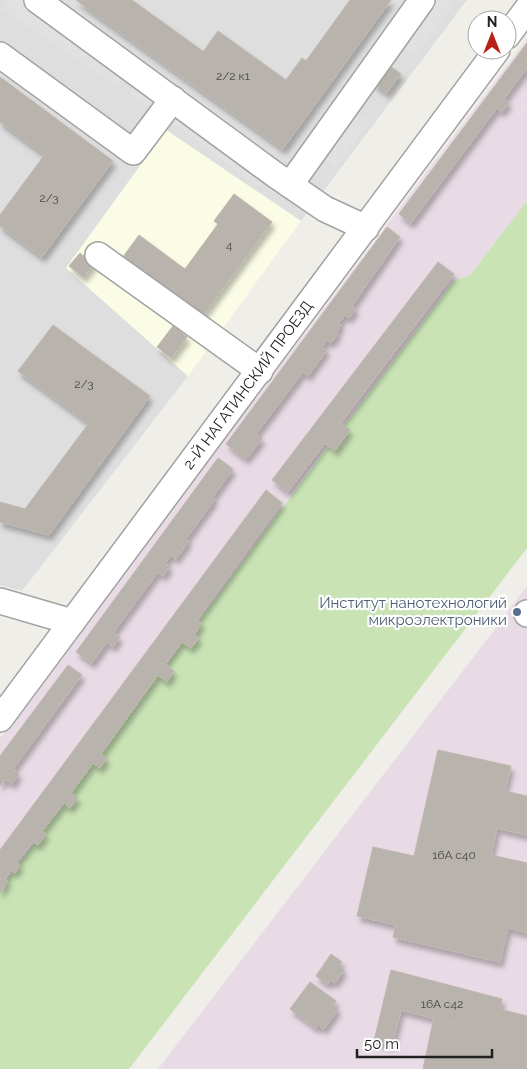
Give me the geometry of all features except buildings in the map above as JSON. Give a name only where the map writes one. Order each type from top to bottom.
[{"type":"street","points":[[37,0],[290,185],[325,209],[366,228]]},
{"type":"street","points":[[290,185],[422,0]]},
{"type":"street","points":[[517,22],[527,9]]},
{"type":"street","points":[[0,55],[129,158],[173,99]]},
{"type":"street","name":"2-Й НАГАТИНСКИЙ ПРОЕЗД","points":[[0,719],[490,60]]},
{"type":"street","points":[[98,256],[260,371]]},
{"type":"street","points":[[0,601],[72,622]]},
{"type":"shaded area","points":[[0,0],[467,0],[301,221],[166,130],[66,268],[188,376],[22,591],[0,585]]},
{"type":"shaded area","points":[[8,0],[21,0],[126,71],[116,86],[2,9]]},
{"type":"shaded area","points":[[436,0],[447,0],[453,5],[416,56],[402,46]]},
{"type":"shaded area","points":[[527,39],[527,104],[518,116],[527,105],[527,201],[470,275],[454,281],[300,483],[0,889],[0,738],[511,60],[517,60],[517,52]]},
{"type":"shaded area","points":[[137,81],[267,176],[259,187],[129,92]]},
{"type":"shaded area","points":[[354,110],[370,122],[336,167],[321,156]]},
{"type":"shaded area","points":[[166,130],[301,221],[188,376],[66,268]]},
{"type":"shaded area","points":[[527,586],[527,1069],[158,1069],[488,638]]},
{"type":"green space","points":[[527,201],[527,548],[129,1069],[0,1069],[0,889],[300,484],[454,281],[470,275]]},
{"type":"place","name":"Институт нанотехнологий микроэлектроники","points":[[517,612]]}]
